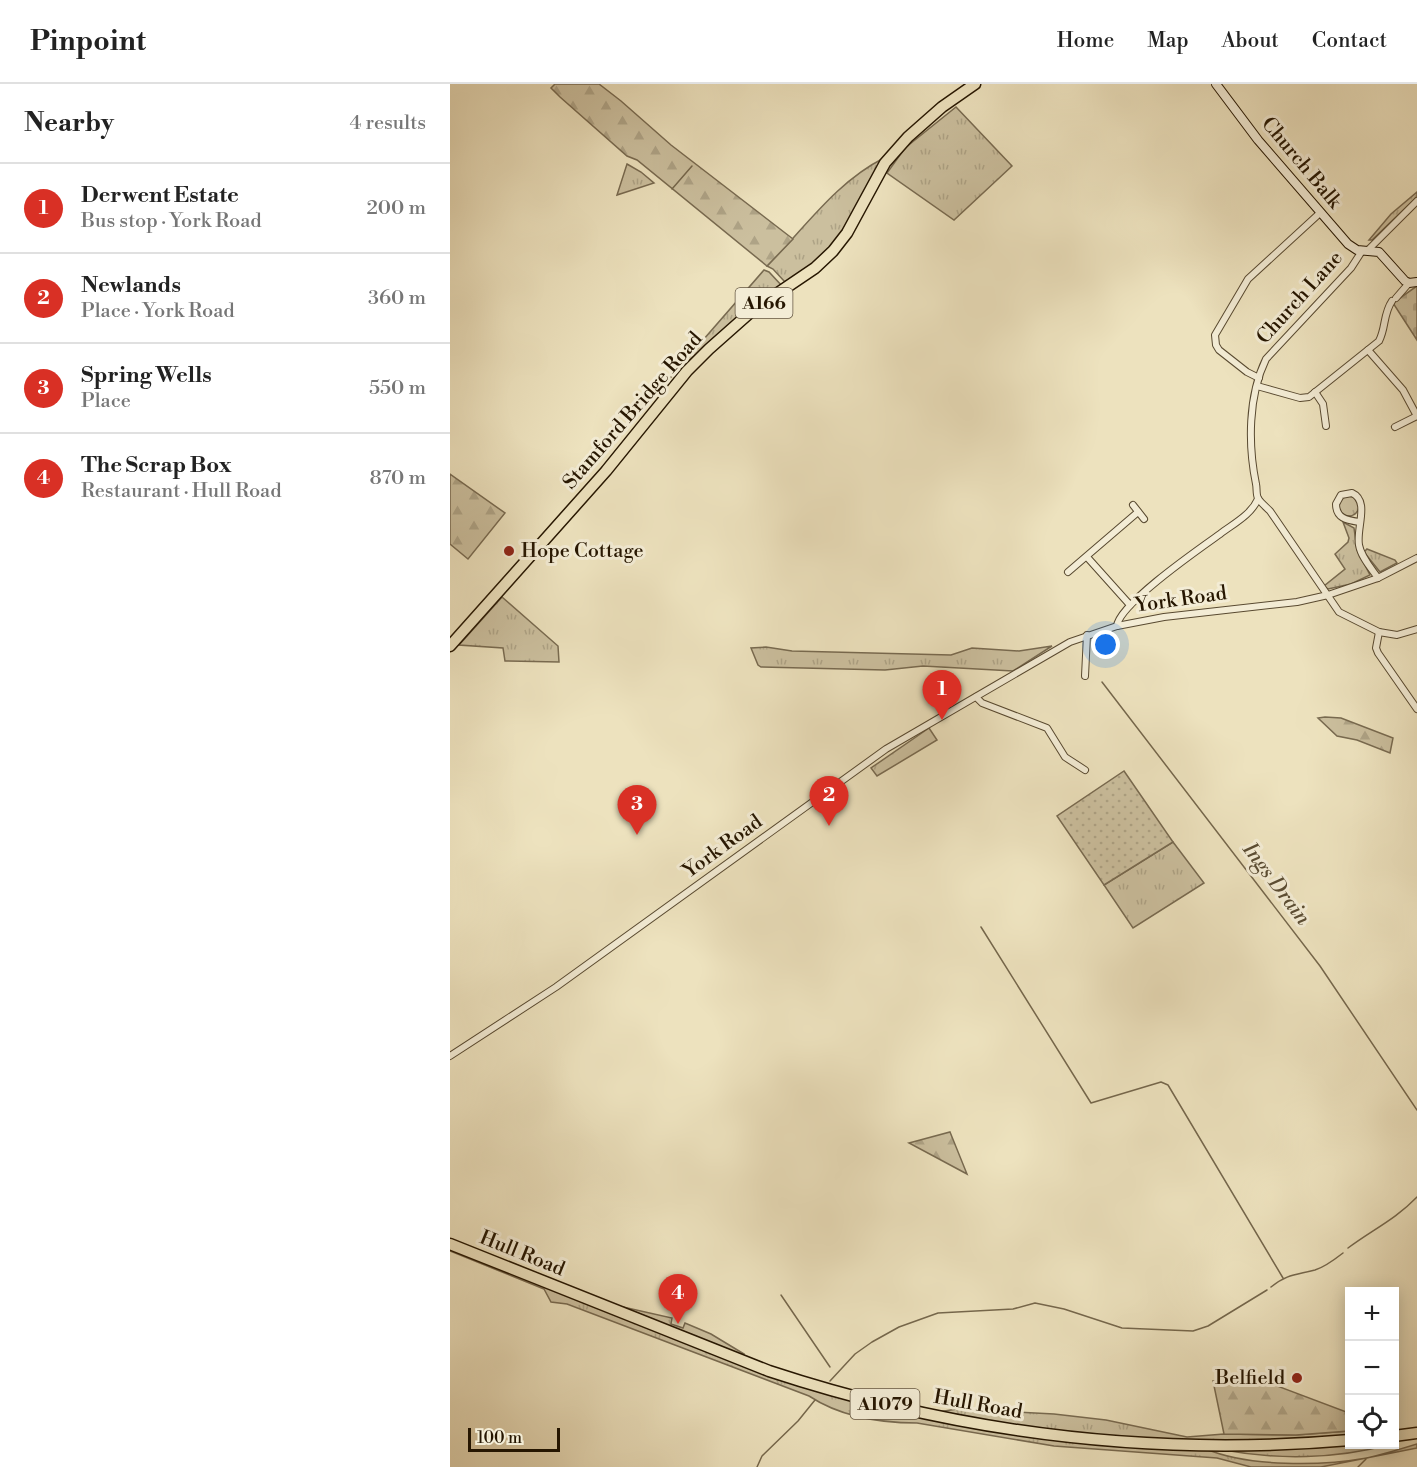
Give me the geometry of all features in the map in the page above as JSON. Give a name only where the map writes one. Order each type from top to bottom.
[{"type":"highway","name":"Stamford Bridge Road","points":[[450,646],[606,471],[687,371],[753,310],[815,268],[847,233],[885,163],[929,118],[975,84]]},
{"type":"highway","name":"Hull Road","points":[[450,1244],[769,1371],[815,1386],[930,1415],[1000,1428],[1120,1443],[1254,1446],[1345,1440]]},
{"type":"highway","points":[[1399,1435],[1417,1433]]},
{"type":"street","name":"Church Balk","points":[[1216,84],[1258,140],[1348,244],[1365,251],[1379,252],[1405,281],[1413,282]]},
{"type":"street","name":"Church Lane","points":[[1258,499],[1252,463],[1251,436],[1262,367],[1270,353],[1365,251],[1417,201]]},
{"type":"street","points":[[1321,212],[1251,276],[1215,335],[1219,350],[1258,382],[1300,398],[1305,398],[1315,392],[1382,336],[1387,309],[1394,299],[1413,282]]},
{"type":"street","points":[[1368,350],[1403,390],[1417,416],[1395,427]]},
{"type":"street","points":[[1315,392],[1323,404],[1326,426]]},
{"type":"street","points":[[1359,522],[1341,518],[1338,514],[1336,504],[1341,495],[1352,493],[1360,499],[1360,549],[1378,578]]},
{"type":"street","points":[[1117,627],[1118,619],[1130,605],[1241,518],[1258,499],[1270,511],[1339,612],[1379,632],[1397,635],[1417,629]]},
{"type":"street","points":[[1133,505],[1144,519]]},
{"type":"street","points":[[1068,572],[1138,512]]},
{"type":"street","points":[[1087,557],[1130,605]]},
{"type":"street","name":"York Road","points":[[450,1056],[556,987],[886,749],[1064,645],[1087,635],[1164,617],[1297,602],[1328,595],[1378,578],[1417,558]]},
{"type":"street","points":[[1379,632],[1376,648],[1378,653],[1417,709]]},
{"type":"street","points":[[1086,675],[1087,635]]},
{"type":"street","points":[[976,697],[981,703],[1047,728],[1065,757],[1084,770]]},
{"type":"green space","points":[[555,84],[599,84],[671,145],[793,239],[767,266],[637,160],[627,156],[551,88]]},
{"type":"green space","points":[[956,107],[1012,166],[954,220],[887,173],[905,148]]},
{"type":"green space","points":[[884,158],[840,234],[823,256],[785,282],[767,266],[836,193],[867,168]]},
{"type":"green space","points":[[627,164],[641,172],[654,183],[617,195]]},
{"type":"green space","points":[[1417,192],[1417,197],[1372,240],[1369,240],[1391,214]]},
{"type":"green space","points":[[764,270],[769,272],[782,286],[716,336],[670,378]]},
{"type":"green space","points":[[1417,286],[1417,340],[1393,303]]},
{"type":"green space","points":[[450,474],[505,513],[468,559],[450,544]]},
{"type":"green space","points":[[1349,496],[1356,499],[1359,506],[1356,513],[1349,516],[1342,513],[1339,506],[1342,499]]},
{"type":"green space","points":[[1343,522],[1354,528],[1357,550],[1370,575],[1351,584],[1328,589],[1324,586],[1345,569],[1335,554],[1348,542],[1349,538]]},
{"type":"green space","points":[[1367,549],[1395,560],[1397,563],[1380,572],[1364,552]]},
{"type":"green space","points":[[502,597],[558,646],[559,662],[505,661],[503,648],[459,645]]},
{"type":"green space","points":[[1052,646],[1013,671],[923,666],[885,670],[761,667],[751,648],[951,655],[972,648],[1019,651]]},
{"type":"green space","points":[[1318,718],[1341,718],[1393,738],[1390,753],[1357,740],[1337,736]]},
{"type":"green space","points":[[929,728],[937,740],[877,776],[871,768]]},
{"type":"green space","points":[[1124,771],[1173,842],[1104,885],[1057,816]]},
{"type":"green space","points":[[1173,842],[1204,883],[1133,928],[1104,885]]},
{"type":"green space","points":[[950,1132],[967,1174],[909,1143]]},
{"type":"green space","points":[[450,1248],[705,1349],[904,1413],[1206,1449],[1223,1455],[1264,1462],[1307,1463],[1365,1458],[1321,1467],[1251,1467],[1217,1458],[1054,1446],[847,1414],[809,1396],[567,1304],[551,1302],[544,1289],[450,1251]]},
{"type":"green space","points":[[623,1307],[672,1318],[671,1324],[683,1328],[685,1323],[711,1334],[744,1354],[742,1356]]},
{"type":"green space","points":[[1213,1381],[1264,1381],[1345,1411],[1345,1431],[1296,1435],[1224,1434]]},
{"type":"green space","points":[[957,1409],[1054,1414],[1106,1420],[1187,1437],[1224,1434],[1296,1435],[1345,1431],[1345,1436],[1163,1441],[1034,1429],[938,1412]]},
{"type":"green space","points":[[1345,1444],[1345,1449],[1372,1449],[1306,1457],[1224,1450]]},
{"type":"green space","points":[[1417,1444],[1417,1448],[1369,1457],[1392,1451]]},
{"type":"waterway","points":[[672,189],[692,166]]},
{"type":"waterway","name":"Ings Drain","points":[[1102,682],[1320,966],[1417,1110]]},
{"type":"waterway","points":[[981,927],[1091,1103],[1161,1082],[1168,1085],[1283,1278]]},
{"type":"waterway","name":"Ings Drain","points":[[1348,1248],[1392,1218],[1417,1197]]},
{"type":"waterway","name":"Ings Drain","points":[[1271,1287],[1287,1277],[1322,1267],[1343,1253]]},
{"type":"waterway","name":"Ings Drain","points":[[830,1381],[855,1354],[872,1342],[899,1327],[938,1313],[1013,1309],[1035,1303],[1064,1309],[1122,1328],[1193,1331],[1208,1326],[1267,1290]]},
{"type":"waterway","points":[[781,1295],[830,1367]]},
{"type":"waterway","name":"Ings Drain","points":[[757,1467],[762,1456],[798,1421],[815,1400]]},
{"type":"waterway","points":[[1358,1467],[1366,1459]]},
{"type":"place","name":"Hope Cottage","points":[[509,551]]},
{"type":"place","name":"Derwent Estate","points":[[942,720]]},
{"type":"place","name":"Newlands","points":[[829,826]]},
{"type":"place","name":"Spring Wells","points":[[637,835]]},
{"type":"place","name":"The Scrap Box","points":[[678,1324]]},
{"type":"place","name":"Belfield","points":[[1297,1378]]}]
